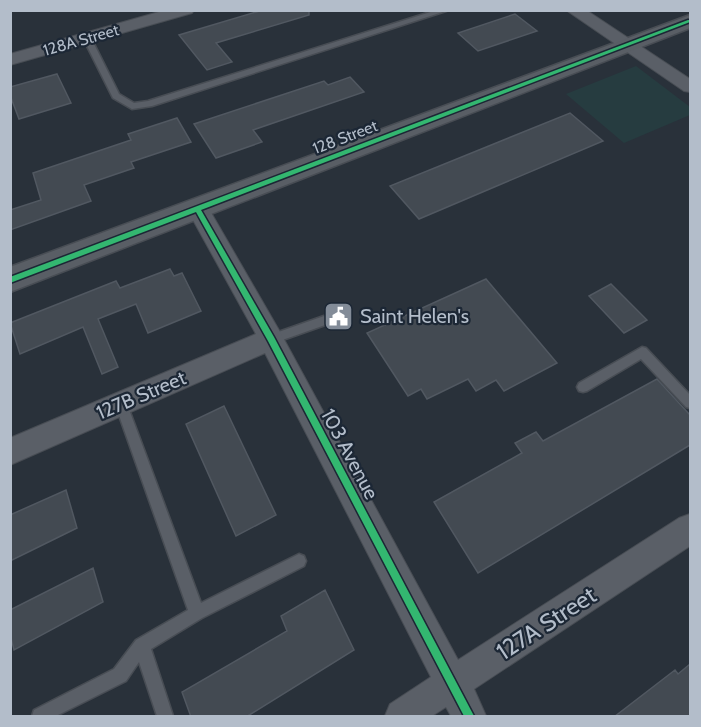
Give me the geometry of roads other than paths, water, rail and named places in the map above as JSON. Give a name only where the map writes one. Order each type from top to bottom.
[{"type":"main road","name":"128 Street","points":[[10,280],[690,21]]},
{"type":"street","name":"128A Street","points":[[10,60],[186,10]]},
{"type":"street","points":[[574,10],[690,87]]},
{"type":"street","name":"103 Avenue","points":[[198,209],[271,339],[469,717]]},
{"type":"street","name":"127B Street","points":[[10,452],[271,339]]},
{"type":"street","name":"127A Street","points":[[402,717],[690,529]]},
{"type":"lane","points":[[87,38],[116,96],[132,106],[170,98],[446,10]]},
{"type":"lane","points":[[271,339],[324,321]]},
{"type":"lane","points":[[583,387],[642,352],[690,403]]},
{"type":"lane","points":[[121,404],[197,613]]},
{"type":"lane","points":[[40,717],[120,675],[142,646],[197,613],[299,561]]},
{"type":"lane","points":[[142,646],[165,717]]},
{"type":"place","name":"Saint Helen's","points":[[339,316]]}]
